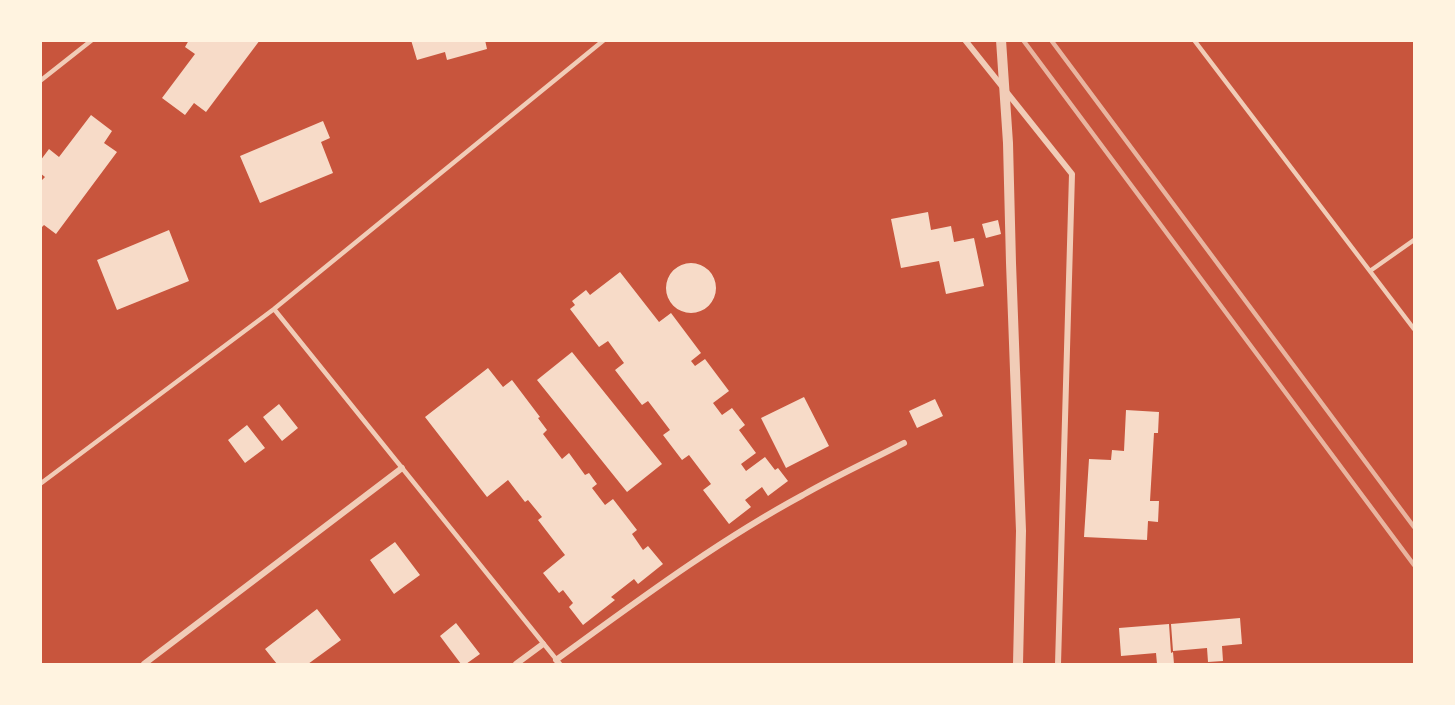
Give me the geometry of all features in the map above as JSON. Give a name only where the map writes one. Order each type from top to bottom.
[{"type":"street","points":[[965,40],[1072,174],[1058,664]]},
{"type":"street","points":[[1001,40],[1008,143],[1021,531],[1018,664]]},
{"type":"street","points":[[558,662],[660,585],[738,534],[802,495],[904,443]]},
{"type":"street","points":[[144,664],[402,468]]},
{"type":"street","points":[[516,664],[543,644]]},
{"type":"lane","points":[[40,81],[92,40]]},
{"type":"lane","points":[[40,484],[274,309],[604,40]]},
{"type":"lane","points":[[1194,40],[1414,329]]},
{"type":"lane","points":[[1371,271],[1414,240]]},
{"type":"lane","points":[[274,309],[558,662]]},
{"type":"building","points":[[189,40],[260,40],[206,112],[194,103],[185,115],[162,98],[195,54],[185,47]]},
{"type":"building","points":[[411,40],[485,40],[487,49],[447,60],[445,52],[417,60]]},
{"type":"building","points":[[91,115],[112,131],[104,143],[117,152],[56,234],[44,225],[40,229],[40,182],[45,177],[40,173],[40,161],[49,149],[59,157]]},
{"type":"building","points":[[323,121],[330,138],[321,142],[333,173],[260,203],[240,156]]},
{"type":"building","points":[[928,212],[931,230],[951,226],[954,242],[974,238],[984,286],[946,294],[939,261],[901,268],[891,219]]},
{"type":"building","points":[[998,220],[1001,234],[986,238],[982,224]]},
{"type":"building","points":[[169,230],[189,281],[117,310],[97,260]]},
{"type":"building","points":[[691,263],[700,265],[711,274],[716,288],[714,297],[705,308],[691,313],[682,311],[671,302],[666,288],[668,279],[677,268]]},
{"type":"building","points":[[620,272],[659,322],[671,313],[701,353],[691,361],[695,366],[705,359],[729,391],[713,403],[722,415],[732,408],[745,425],[739,430],[756,453],[741,464],[746,471],[765,457],[788,481],[768,496],[762,487],[745,500],[751,507],[729,524],[703,490],[711,484],[689,455],[682,460],[663,435],[670,430],[648,401],[642,405],[615,370],[624,363],[608,341],[599,347],[570,309],[575,305],[572,301],[586,290],[590,295]]},
{"type":"building","points":[[572,352],[662,464],[627,492],[537,380]]},
{"type":"building","points":[[488,368],[503,387],[512,380],[540,417],[538,418],[547,430],[543,434],[562,459],[569,453],[585,475],[589,473],[597,484],[592,488],[605,505],[613,499],[637,530],[632,534],[643,550],[648,546],[663,564],[638,584],[634,579],[611,597],[615,600],[583,625],[569,607],[573,603],[563,590],[559,593],[543,573],[565,555],[538,520],[542,517],[528,500],[525,502],[508,480],[487,497],[425,417]]},
{"type":"building","points":[[804,397],[829,446],[786,468],[761,418]]},
{"type":"building","points":[[935,399],[943,416],[917,428],[909,411]]},
{"type":"building","points":[[279,404],[298,428],[282,441],[263,417]]},
{"type":"building","points":[[1126,410],[1159,412],[1158,433],[1154,433],[1150,501],[1159,501],[1158,522],[1148,521],[1147,540],[1084,537],[1089,459],[1111,460],[1112,450],[1124,451]]},
{"type":"building","points":[[247,425],[265,448],[245,463],[228,440]]},
{"type":"building","points":[[395,542],[420,575],[394,594],[370,560]]},
{"type":"building","points":[[317,609],[341,640],[308,664],[277,664],[265,649]]},
{"type":"building","points":[[1240,618],[1242,644],[1222,646],[1223,661],[1208,662],[1207,648],[1173,651],[1171,624]]},
{"type":"building","points":[[456,623],[480,654],[466,664],[461,664],[440,636]]},
{"type":"building","points":[[1169,624],[1174,664],[1157,664],[1156,653],[1121,656],[1119,628]]},
{"type":"railway","points":[[1023,40],[1414,565]]},
{"type":"railway","points":[[1051,40],[1414,527]]}]
